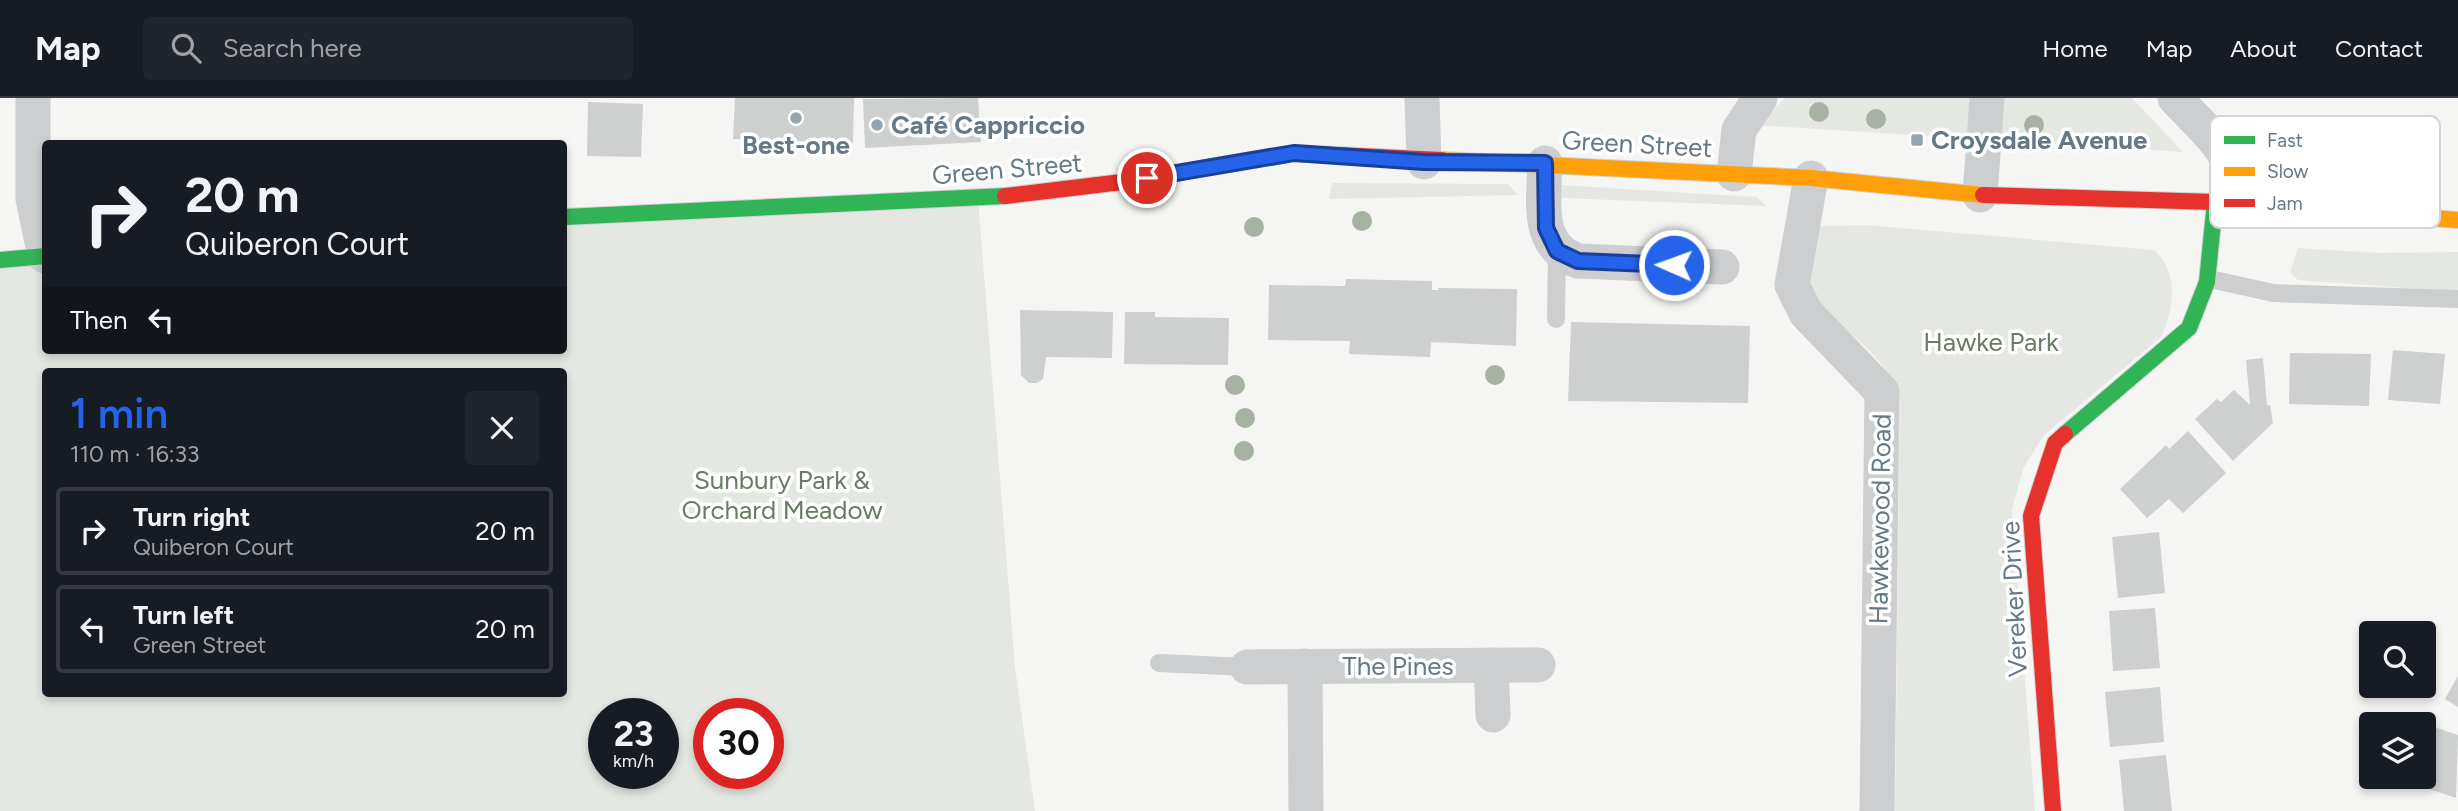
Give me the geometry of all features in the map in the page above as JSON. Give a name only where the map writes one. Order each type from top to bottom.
[{"type":"street","points":[[33,98],[33,199],[42,242]]},
{"type":"street","points":[[1422,98],[1424,162]]},
{"type":"street","points":[[1734,174],[1739,130],[1759,98]]},
{"type":"street","points":[[1980,195],[1987,98]]},
{"type":"street","points":[[2175,98],[2210,137]]},
{"type":"street","name":"Green Street","points":[[567,217],[978,199],[1122,182],[1294,153],[1424,162],[1545,163],[1811,178],[1980,195],[2210,203]]},
{"type":"street","points":[[1545,163],[1546,228],[1557,251],[1578,261],[1722,267]]},
{"type":"street","name":"Hawkewood Road","points":[[1811,178],[1792,285],[1806,313],[1882,392],[1877,811]]},
{"type":"street","name":"Green Street","points":[[2440,219],[2458,220]]},
{"type":"street","name":"Vereker Drive","points":[[2053,811],[2031,516],[2055,443],[2189,328],[2202,305],[2210,279],[2219,228]]},
{"type":"street","points":[[0,260],[42,256]]},
{"type":"street","name":"The Pines","points":[[1491,665],[1493,715]]},
{"type":"street","name":"The Pines","points":[[1247,667],[1538,665]]},
{"type":"street","name":"The Pines","points":[[1305,666],[1306,811]]},
{"type":"lane","points":[[1556,318],[1557,251]]},
{"type":"lane","points":[[2210,279],[2273,293],[2458,299]]},
{"type":"lane","points":[[1159,663],[1247,667]]},
{"type":"green space","points":[[1785,98],[2132,98],[2183,152],[1756,125]]},
{"type":"green space","points":[[1332,183],[1508,184],[1518,195],[1329,199]]},
{"type":"green space","points":[[1560,185],[1756,197],[1767,206],[1560,198]]},
{"type":"green space","name":"Sunbury Park & Orchard Meadow","points":[[978,199],[1015,667],[1035,811],[0,811],[0,260],[42,256],[42,354],[567,354],[567,217]]},
{"type":"green space","name":"Hawke Park","points":[[1865,225],[2154,250],[2168,270],[2171,303],[2161,337],[2043,436],[2023,469],[2012,510],[2035,811],[1895,811],[1900,400],[1886,371],[1865,346],[1812,305],[1804,254],[1815,229],[1821,226]]},
{"type":"green space","points":[[2298,248],[2380,253],[2458,252],[2458,292],[2298,280],[2290,272]]},
{"type":"building","points":[[735,98],[854,98],[853,143],[733,139]]},
{"type":"building","points":[[978,98],[981,142],[865,148],[863,99]]},
{"type":"building","points":[[588,102],[643,104],[641,157],[587,156]]},
{"type":"building","points":[[1346,279],[1432,281],[1432,290],[1517,289],[1516,346],[1431,342],[1430,357],[1349,354],[1350,341],[1268,340],[1269,285],[1345,286]]},
{"type":"building","points":[[1020,310],[1113,312],[1112,358],[1046,357],[1043,379],[1037,383],[1029,383],[1021,375]]},
{"type":"building","points":[[1125,312],[1155,312],[1155,317],[1229,318],[1228,365],[1124,364]]},
{"type":"building","points":[[1571,322],[1750,326],[1748,403],[1568,401]]},
{"type":"building","points":[[2393,350],[2445,354],[2440,404],[2388,400]]},
{"type":"building","points":[[2290,353],[2371,354],[2369,406],[2289,404]]},
{"type":"building","points":[[2263,358],[2267,405],[2270,405],[2273,423],[2233,461],[2195,419],[2217,399],[2221,402],[2234,390],[2250,405],[2246,360]]},
{"type":"building","points":[[2188,431],[2226,473],[2183,513],[2169,499],[2147,518],[2120,489],[2166,445],[2169,449]]},
{"type":"building","points":[[2159,532],[2165,593],[2118,598],[2112,537]]},
{"type":"building","points":[[2155,608],[2160,668],[2113,671],[2109,611]]},
{"type":"building","points":[[2458,676],[2458,707],[2445,699]]},
{"type":"building","points":[[2160,687],[2164,742],[2110,747],[2105,692]]},
{"type":"building","points":[[2436,728],[2458,735],[2456,798],[2429,789],[2436,789]]},
{"type":"building","points":[[2166,755],[2172,811],[2124,811],[2119,760]]},
{"type":"traffic: fast","points":[[567,217],[1005,196]]},
{"type":"traffic: fast","points":[[2065,434],[2189,328],[2207,282],[2212,228]]},
{"type":"traffic: fast","points":[[0,260],[42,256]]},
{"type":"traffic: slow","points":[[1442,160],[1811,178],[1983,195]]},
{"type":"traffic: slow","points":[[2440,219],[2458,220]]},
{"type":"traffic: jam","points":[[1005,196],[1122,182],[1294,153],[1442,160]]},
{"type":"traffic: jam","points":[[1983,195],[2210,202]]},
{"type":"traffic: jam","points":[[2053,811],[2031,516],[2055,443],[2065,434]]},
{"type":"place","name":"Best-one","points":[[796,118]]},
{"type":"place","name":"Café Cappriccio","points":[[877,125]]},
{"type":"place","name":"Croysdale Avenue","points":[[1917,140]]},
{"type":"route","points":[[1147,178],[1294,153],[1424,162],[1545,163],[1546,228],[1550,242],[1557,251],[1578,261],[1674,265]]}]
